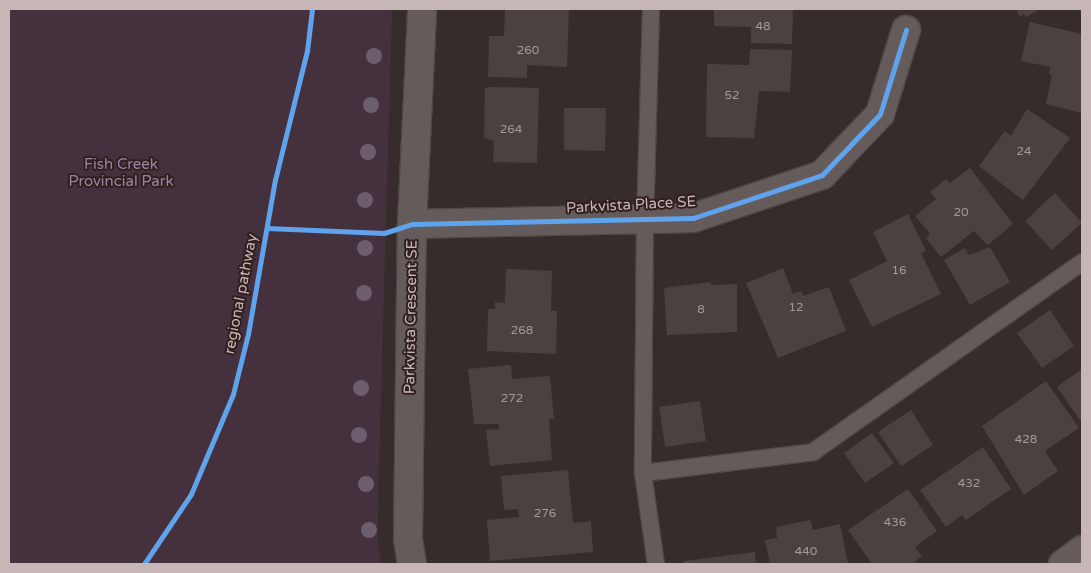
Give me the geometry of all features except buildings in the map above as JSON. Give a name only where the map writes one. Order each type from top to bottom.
[{"type":"street","name":"Parkvista Crescent SE","points":[[412,564],[408,538],[412,224],[422,9]]},
{"type":"street","name":"Parkvista Place SE","points":[[412,224],[693,218],[822,175],[880,114],[906,30]]},
{"type":"street","points":[[1063,564],[1082,550]]},
{"type":"lane","points":[[651,9],[645,220],[643,473],[656,564]]},
{"type":"lane","points":[[643,473],[813,452],[1082,262]]},
{"type":"green space","name":"Fish Creek Provincial Park","points":[[9,9],[392,9],[377,537],[382,564],[9,564]]},
{"type":"cycle path","name":"regional pathway","points":[[144,564],[191,494],[233,394],[248,334],[275,180],[307,51],[312,9]]},
{"type":"cycle path","name":"regional pathway","points":[[267,228],[384,233],[412,224],[693,218],[822,175],[880,114],[906,30]]}]
